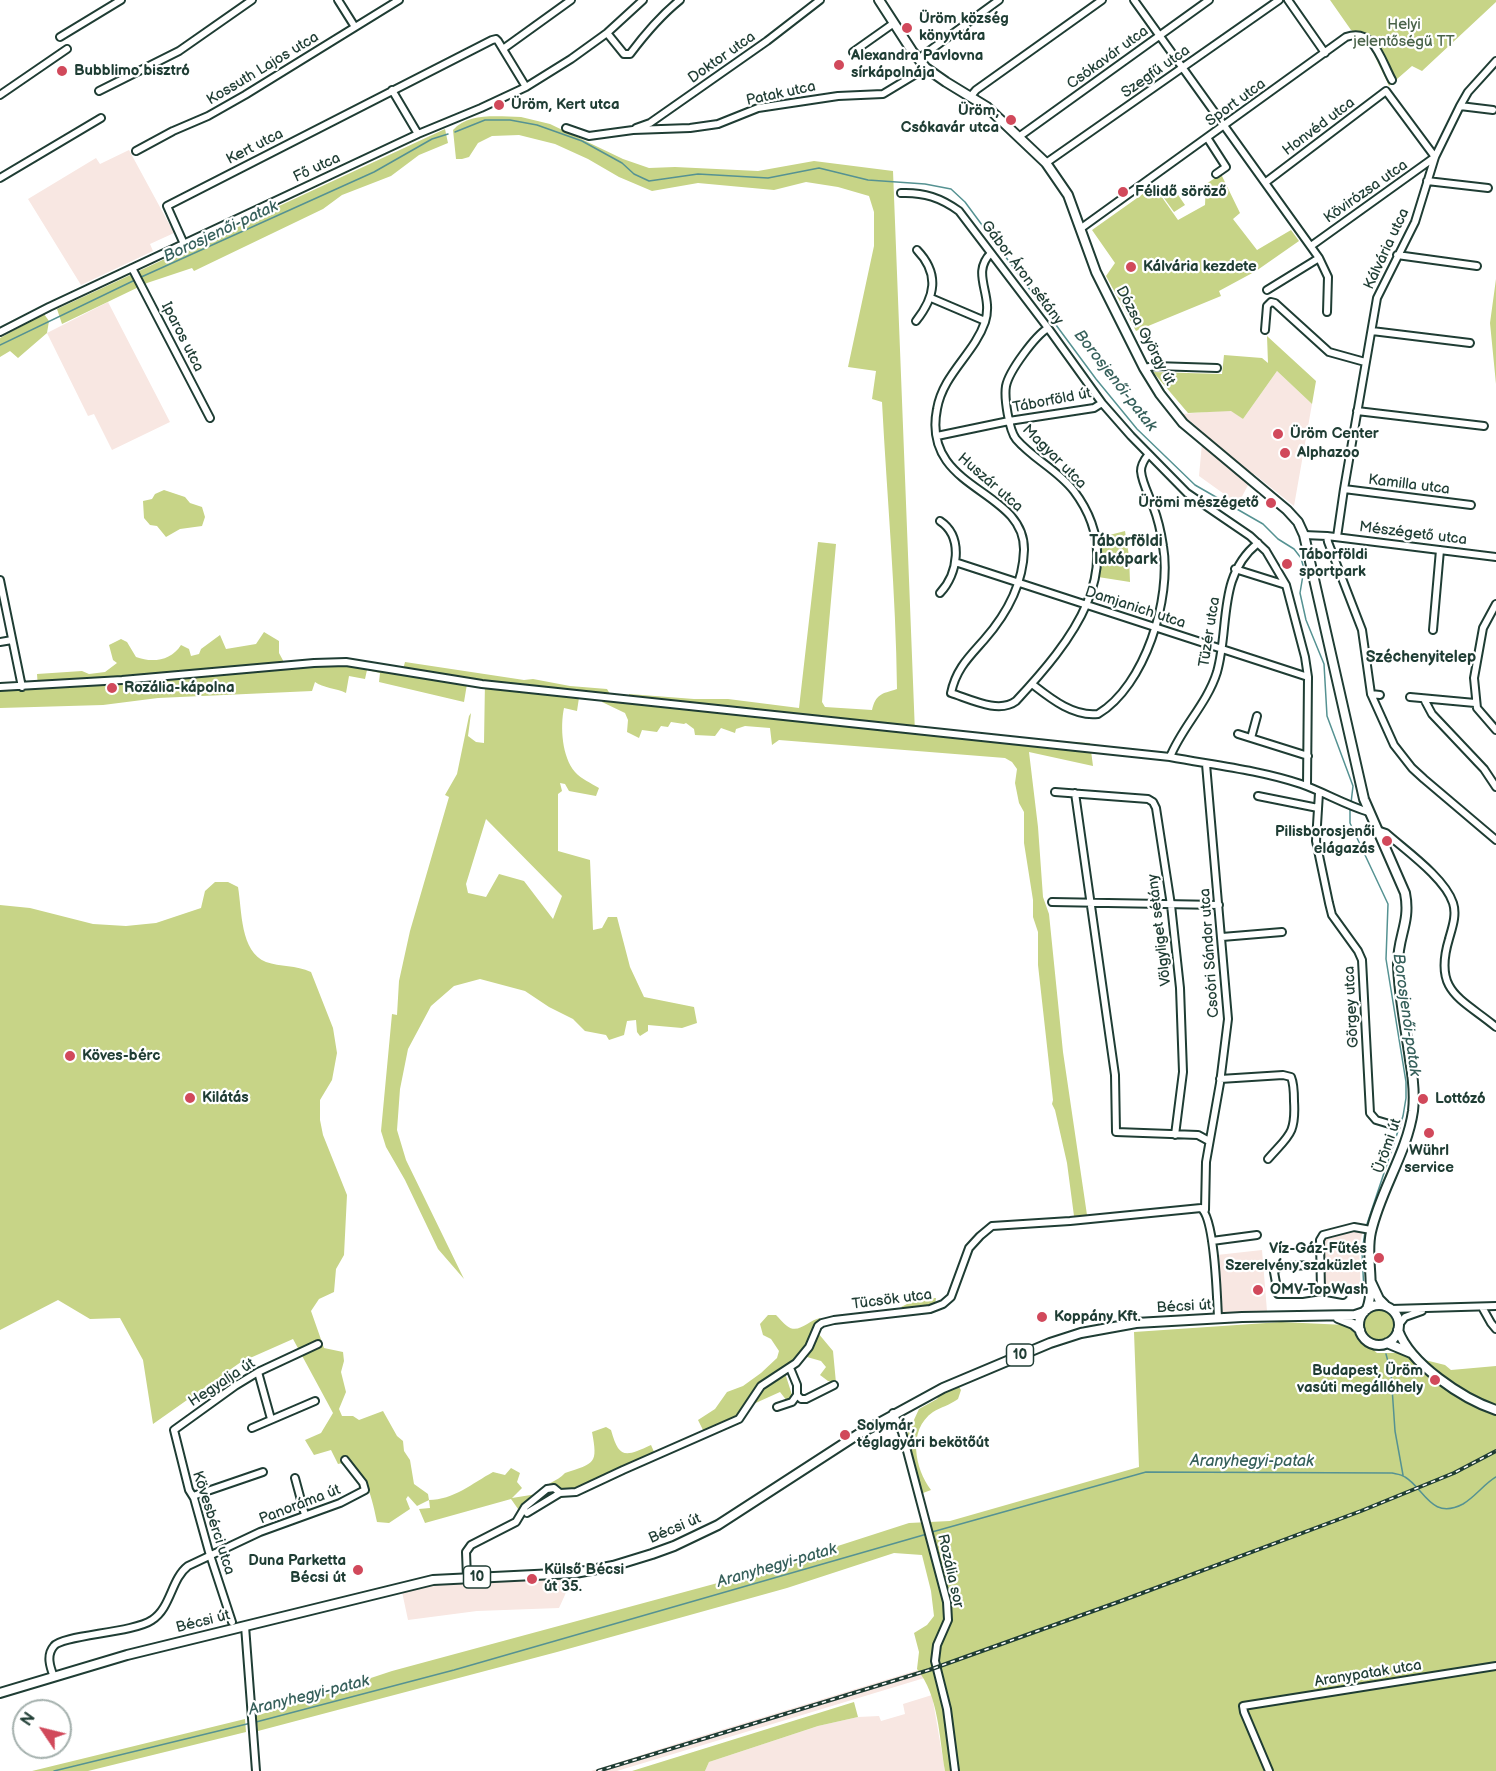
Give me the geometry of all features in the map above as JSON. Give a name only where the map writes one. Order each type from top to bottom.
[{"type":"main road","name":"Dózsa György út","points":[[879,0],[926,68],[996,114],[1047,163],[1068,195],[1096,272],[1144,368],[1160,394],[1183,423],[1287,510],[1298,522],[1304,535],[1364,799],[1369,812]]},
{"type":"main road","name":"Ürömi út","points":[[1366,1311],[1370,1301],[1367,1229],[1409,1129],[1414,1100],[1398,974],[1399,948],[1407,916],[1407,904],[1369,812]]},
{"type":"main road","name":"Ürömi út","points":[[1370,1278],[1379,1299],[1389,1308]]},
{"type":"main road","name":"10","points":[[1366,1311],[1373,1306],[1389,1308],[1396,1316],[1404,1343],[1413,1355]]},
{"type":"main road","name":"Bécsi út","points":[[0,1693],[127,1655],[422,1583],[467,1578],[575,1573],[613,1566],[674,1546],[741,1511],[893,1413],[969,1376],[1068,1336],[1118,1325],[1218,1318],[1355,1315],[1366,1311]]},
{"type":"main road","points":[[1360,1330],[1360,1320],[1366,1311]]},
{"type":"main road","name":"Bécsi út","points":[[1326,1316],[1348,1322],[1360,1330]]},
{"type":"main road","points":[[1388,1343],[1393,1339],[1398,1328]]},
{"type":"main road","name":"10","points":[[1360,1330],[1369,1342],[1381,1345],[1388,1343],[1413,1355],[1455,1389],[1496,1410]]},
{"type":"street","points":[[60,37],[121,0]]},
{"type":"street","points":[[99,91],[179,51],[252,0]]},
{"type":"street","points":[[338,0],[354,27]]},
{"type":"street","name":"Kossuth Lajos utca","points":[[136,151],[173,131],[208,116],[399,0]]},
{"type":"street","points":[[526,87],[503,49],[571,0]]},
{"type":"street","name":"Fő utca","points":[[0,332],[50,306],[418,134],[526,87],[607,33],[643,0]]},
{"type":"street","points":[[607,33],[624,54],[630,54],[652,25],[680,0]]},
{"type":"street","name":"Doktor utca","points":[[633,130],[650,123],[767,41],[820,0]]},
{"type":"street","points":[[918,59],[999,0]]},
{"type":"street","points":[[971,96],[976,90],[1101,0]]},
{"type":"street","points":[[1134,0],[1184,66],[1319,258],[1328,277],[1327,312]]},
{"type":"street","name":"Csókavár utca","points":[[1020,136],[1209,0]]},
{"type":"street","name":"Szegfű utca","points":[[1047,163],[1279,0]]},
{"type":"street","points":[[1288,0],[1325,53]]},
{"type":"street","points":[[854,52],[894,23]]},
{"type":"street","name":"Sport utca","points":[[1080,229],[1346,37],[1356,34],[1365,36],[1372,42],[1392,80]]},
{"type":"street","name":"Kert utca","points":[[184,244],[167,206],[492,40],[496,39],[503,49]]},
{"type":"street","points":[[0,95],[67,49]]},
{"type":"street","name":"Kálvária utca","points":[[1337,537],[1377,298],[1415,222],[1435,158],[1460,106],[1468,92],[1496,62]]},
{"type":"street","name":"Patak utca","points":[[566,128],[589,136],[633,130],[690,128],[718,124],[758,108],[838,96],[883,94],[926,68]]},
{"type":"street","points":[[392,90],[418,134]]},
{"type":"street","name":"Honvéd utca","points":[[1266,182],[1386,91],[1435,158]]},
{"type":"street","points":[[1460,106],[1493,110]]},
{"type":"street","points":[[0,178],[101,118]]},
{"type":"street","points":[[1208,138],[1227,167],[1216,174]]},
{"type":"street","name":"Kövirózsa utca","points":[[1311,246],[1435,158]]},
{"type":"street","points":[[1427,181],[1488,188]]},
{"type":"street","name":"Gábor Áron sétány","points":[[902,193],[920,192],[951,205],[966,218],[1101,403],[1187,493],[1266,551],[1286,585],[1308,677],[1307,786]]},
{"type":"street","points":[[916,321],[931,298],[932,274],[929,265],[917,250]]},
{"type":"street","name":"Huszár utca","points":[[951,693],[960,667],[995,627],[1019,583],[1023,567],[1024,538],[1018,523],[1003,508],[955,471],[945,459],[937,436],[937,409],[940,395],[948,379],[979,336],[985,321],[988,303],[982,269],[983,263],[991,253]]},
{"type":"street","points":[[1397,255],[1477,266]]},
{"type":"street","points":[[1267,290],[1319,258]]},
{"type":"street","name":"Iparos utca","points":[[132,268],[210,418]]},
{"type":"street","points":[[931,298],[985,321]]},
{"type":"street","points":[[1265,330],[1267,306],[1271,302],[1275,303],[1329,352],[1365,362]]},
{"type":"street","name":"Magyar utca","points":[[951,693],[980,702],[1007,706],[1016,701],[1066,641],[1087,605],[1094,585],[1098,561],[1096,536],[1091,520],[1072,489],[1015,438],[1009,421],[1006,395],[1009,378],[1040,333],[1048,328]]},
{"type":"street","points":[[1372,331],[1470,343]]},
{"type":"street","points":[[1144,368],[1155,366],[1217,368]]},
{"type":"street","name":"Táborföld út","points":[[937,436],[1009,421],[1094,408],[1101,403]]},
{"type":"street","points":[[1357,411],[1484,426]]},
{"type":"street","points":[[1032,684],[1066,707],[1098,714],[1126,686],[1146,653],[1156,627],[1162,600],[1165,563],[1158,522],[1141,474],[1142,463],[1149,455]]},
{"type":"street","name":"Kamilla utca","points":[[1344,489],[1471,505]]},
{"type":"street","points":[[940,521],[946,525],[956,543],[955,562],[948,584],[940,593]]},
{"type":"street","name":"Mészégető utca","points":[[1304,535],[1496,557]]},
{"type":"street","points":[[1327,536],[1362,630],[1371,694],[1394,745],[1412,768],[1496,840]]},
{"type":"street","name":"Tüzér utca","points":[[1170,758],[1176,743],[1209,693],[1217,673],[1229,591],[1235,569],[1247,551],[1258,543]]},
{"type":"street","points":[[1433,630],[1440,550]]},
{"type":"street","name":"Damjanich utca","points":[[955,562],[1308,677]]},
{"type":"street","points":[[1235,569],[1286,585]]},
{"type":"street","points":[[0,580],[22,687]]},
{"type":"street","points":[[1496,604],[1483,628],[1474,678],[1474,703],[1480,715],[1496,730]]},
{"type":"street","points":[[0,642],[12,640]]},
{"type":"street","points":[[0,687],[346,662],[482,684],[1170,758],[1267,775],[1307,786],[1346,805],[1369,812]]},
{"type":"street","points":[[1371,694],[1380,695]]},
{"type":"street","points":[[1410,697],[1474,703]]},
{"type":"street","points":[[1424,699],[1432,714],[1484,769],[1496,787]]},
{"type":"street","points":[[1251,738],[1257,716]]},
{"type":"street","points":[[1238,734],[1308,756]]},
{"type":"street","name":"Csoóri Sándor utca","points":[[1205,1210],[1206,1162],[1228,1019],[1206,764]]},
{"type":"street","name":"Völgyliget sétány","points":[[1055,792],[1148,799],[1156,808],[1171,906],[1180,988],[1183,1072],[1175,1135]]},
{"type":"street","points":[[1075,793],[1115,1075],[1116,1132],[1198,1135],[1209,1141]]},
{"type":"street","name":"Görgey utca","points":[[1319,793],[1316,841],[1332,915],[1359,951],[1362,960],[1370,1113],[1376,1120],[1395,1126]]},
{"type":"street","points":[[1258,796],[1318,808]]},
{"type":"street","points":[[1377,830],[1386,833],[1448,892],[1454,904],[1454,918],[1443,961],[1446,983],[1454,994],[1496,1028]]},
{"type":"street","points":[[1052,902],[1171,906],[1219,905]]},
{"type":"street","points":[[1221,937],[1282,932]]},
{"type":"street","points":[[1220,1079],[1283,1075],[1291,1077],[1294,1083],[1295,1120],[1291,1133],[1268,1159]]},
{"type":"street","name":"Tücsök utca","points":[[527,1513],[560,1493],[584,1489],[739,1419],[761,1386],[803,1356],[822,1323],[930,1309],[943,1304],[951,1297],[969,1248],[992,1226],[1070,1221],[1196,1207],[1205,1210]]},
{"type":"street","points":[[1205,1210],[1212,1241],[1218,1318]]},
{"type":"street","points":[[1321,1291],[1320,1240],[1323,1235],[1354,1227],[1367,1229]]},
{"type":"street","points":[[1212,1241],[1257,1235]]},
{"type":"street","points":[[1320,1265],[1280,1266],[1274,1272],[1278,1294],[1321,1291],[1343,1295]]},
{"type":"street","points":[[1482,1306],[1496,1329]]},
{"type":"street","points":[[1389,1308],[1425,1310],[1496,1306]]},
{"type":"street","points":[[1398,1328],[1408,1316],[1425,1310]]},
{"type":"street","name":"Hegyalja út","points":[[174,1430],[258,1372],[318,1344]]},
{"type":"street","points":[[789,1368],[801,1399],[806,1399],[834,1385]]},
{"type":"street","points":[[258,1372],[271,1419]]},
{"type":"street","points":[[777,1407],[792,1402],[798,1395]]},
{"type":"street","points":[[252,1428],[315,1401]]},
{"type":"street","name":"Rozália sor","points":[[893,1413],[902,1432],[949,1613],[935,1654],[950,1724],[955,1771]]},
{"type":"street","name":"Kövesbérci utca","points":[[174,1430],[189,1490],[193,1496],[232,1622]]},
{"type":"street","name":"Panoráma út","points":[[54,1677],[50,1656],[56,1644],[63,1640],[103,1634],[152,1620],[162,1610],[182,1571],[210,1555],[305,1515],[340,1503],[364,1490],[363,1483],[345,1460]]},
{"type":"street","points":[[193,1496],[263,1472]]},
{"type":"street","points":[[295,1478],[305,1515]]},
{"type":"street","name":"Tücsök utca","points":[[467,1578],[466,1552],[472,1543],[516,1522],[525,1507],[547,1490],[554,1488],[560,1493]]},
{"type":"street","points":[[245,1626],[256,1771]]},
{"type":"street","name":"Aranypatak utca","points":[[1269,1771],[1243,1706],[1496,1666]]},
{"type":"shaded area","points":[[129,150],[174,233],[150,244],[153,251],[81,285],[28,199],[96,158],[100,164]]},
{"type":"shaded area","points":[[108,302],[170,422],[112,450],[94,414],[88,416],[47,333]]},
{"type":"shaded area","points":[[1277,371],[1312,404],[1294,506],[1254,474],[1238,504],[1199,476],[1203,432],[1182,414],[1231,410],[1243,419]]},
{"type":"shaded area","points":[[1354,1229],[1363,1230],[1359,1248],[1361,1293],[1325,1289],[1323,1238]]},
{"type":"shaded area","points":[[1262,1250],[1267,1311],[1220,1314],[1217,1255]]},
{"type":"shaded area","points":[[575,1573],[559,1608],[477,1611],[408,1620],[401,1587],[471,1579]]},
{"type":"shaded area","points":[[931,1666],[931,1676],[617,1771],[591,1771],[688,1740]]},
{"type":"shaded area","points":[[932,1695],[945,1771],[705,1771],[709,1762],[818,1726],[858,1717],[879,1716],[881,1721],[905,1714],[903,1704]]},
{"type":"green space","name":"Helyi jelentőségű TT","points":[[1330,0],[1496,0],[1496,2],[1422,71],[1412,66],[1389,86],[1367,40],[1351,30]]},
{"type":"green space","points":[[521,117],[550,124],[623,159],[649,168],[758,171],[814,161],[893,171],[915,733],[1090,743],[1093,766],[1029,752],[1043,897],[1049,914],[1063,1052],[1087,1215],[1074,1216],[1067,1163],[1052,1104],[1038,965],[1038,932],[1033,917],[1033,900],[1024,843],[1024,812],[1019,803],[1015,783],[1017,769],[1012,762],[1005,758],[779,740],[772,745],[770,728],[745,726],[736,729],[735,733],[721,728],[715,736],[695,735],[694,729],[686,723],[671,722],[668,727],[661,726],[657,732],[642,730],[639,738],[627,732],[628,720],[625,713],[602,702],[603,699],[629,701],[629,694],[728,699],[799,708],[818,542],[836,544],[822,702],[825,707],[872,710],[880,695],[897,689],[882,402],[872,399],[876,371],[848,367],[874,246],[874,212],[869,196],[838,187],[806,182],[774,190],[698,183],[652,191],[555,144],[519,135],[492,136],[478,143],[469,157],[456,159],[453,130],[460,124],[476,118]]},
{"type":"green space","points":[[445,129],[448,143],[419,155],[391,176],[342,195],[323,209],[194,271],[192,268],[147,283],[62,324],[57,309]]},
{"type":"green space","points":[[1221,174],[1240,213],[1233,219],[1257,250],[1291,230],[1299,241],[1256,271],[1219,291],[1221,296],[1136,331],[1106,276],[1115,263],[1092,230],[1154,186],[1178,220],[1205,205],[1206,184]]},
{"type":"green space","points":[[1172,186],[1185,205],[1174,212],[1161,194]]},
{"type":"green space","points":[[1496,279],[1496,384],[1490,323]]},
{"type":"green space","points":[[44,314],[49,321],[47,333],[18,358],[10,351],[0,357],[0,338]]},
{"type":"green space","points":[[1267,336],[1316,381],[1312,404],[1277,371],[1243,419],[1231,411],[1188,413],[1153,372],[1222,374],[1224,355],[1262,358],[1268,363]]},
{"type":"green space","points":[[164,490],[185,497],[190,503],[202,507],[205,517],[202,526],[180,529],[166,537],[157,526],[150,525],[144,518],[143,501],[152,499],[155,494]]},
{"type":"green space","points":[[1125,531],[1130,582],[1098,577],[1100,553],[1098,538]]},
{"type":"green space","points":[[264,632],[279,641],[279,653],[286,666],[350,665],[402,673],[405,662],[524,680],[533,679],[570,686],[607,689],[610,694],[580,691],[577,711],[564,708],[562,733],[567,758],[577,774],[599,788],[596,796],[569,791],[565,784],[560,783],[562,791],[558,794],[558,851],[590,860],[593,930],[602,928],[608,917],[617,917],[630,967],[644,997],[694,1007],[697,1023],[682,1028],[648,1025],[648,1031],[640,1036],[637,1032],[636,1020],[627,1021],[624,1035],[609,1040],[606,1035],[585,1031],[573,1019],[525,991],[480,979],[454,986],[431,1006],[408,1049],[400,1089],[397,1130],[406,1160],[464,1279],[438,1249],[405,1180],[386,1147],[381,1131],[392,1014],[397,1015],[399,981],[410,931],[449,797],[445,795],[457,774],[471,713],[468,736],[476,742],[484,743],[485,681],[468,678],[464,702],[379,682],[380,673],[367,670],[365,679],[349,676],[346,693],[315,682],[312,691],[158,698],[103,705],[0,708],[0,689],[38,688],[37,674],[105,672],[117,663],[113,660],[109,645],[121,639],[127,642],[136,657],[148,660],[167,657],[181,645],[189,649],[191,656],[199,654],[201,649],[220,635],[226,649],[256,644]],"holes":[[[486,819],[562,896],[553,919],[524,881],[499,874],[486,897],[468,893],[466,884]]]},
{"type":"green space","points":[[215,882],[228,882],[238,887],[244,929],[251,949],[257,957],[271,964],[311,972],[333,1028],[337,1053],[332,1080],[320,1100],[320,1120],[323,1135],[347,1195],[344,1255],[336,1269],[334,1292],[319,1299],[311,1311],[324,1348],[343,1352],[344,1361],[341,1372],[346,1392],[339,1409],[342,1416],[353,1416],[359,1420],[383,1411],[397,1436],[403,1441],[404,1451],[410,1460],[414,1484],[428,1494],[429,1500],[417,1506],[408,1496],[406,1499],[410,1509],[389,1523],[377,1522],[366,1484],[355,1468],[347,1464],[338,1464],[331,1450],[314,1455],[305,1440],[321,1433],[333,1413],[293,1339],[241,1362],[153,1424],[143,1360],[120,1318],[90,1319],[58,1300],[0,1330],[0,905],[30,908],[93,924],[126,926],[156,923],[201,908],[205,891]]},
{"type":"green space","points":[[919,1298],[936,1298],[935,1305],[904,1309],[901,1307]]},
{"type":"green space","points":[[1379,1309],[1390,1314],[1395,1325],[1390,1336],[1379,1341],[1368,1336],[1363,1325],[1368,1314]]},
{"type":"green space","points":[[768,1315],[776,1315],[787,1326],[795,1329],[820,1318],[821,1325],[818,1333],[833,1351],[836,1383],[820,1375],[826,1367],[821,1361],[807,1357],[785,1373],[793,1398],[787,1401],[780,1392],[749,1406],[743,1414],[705,1434],[698,1420],[715,1409],[727,1392],[743,1386],[777,1358],[779,1351],[771,1339],[763,1335],[760,1324]]},
{"type":"green space","points":[[1281,1322],[1346,1325],[1377,1353],[1397,1353],[1445,1365],[1451,1370],[1496,1366],[1496,1771],[945,1771],[934,1704],[917,1669],[919,1652],[914,1633],[927,1625],[934,1616],[931,1591],[922,1555],[894,1553],[787,1588],[258,1731],[256,1716],[392,1671],[751,1574],[909,1523],[950,1521],[1139,1467],[1134,1332]]},
{"type":"green space","points":[[958,1385],[961,1390],[958,1399],[933,1412],[919,1429],[916,1450],[918,1461],[931,1490],[923,1493],[907,1435],[919,1409],[937,1399],[941,1393]]},
{"type":"green space","points":[[606,1427],[611,1430],[620,1451],[635,1452],[651,1445],[655,1454],[523,1516],[511,1499],[425,1523],[419,1509],[430,1508],[429,1500],[455,1494],[493,1472],[505,1475],[511,1468],[520,1473],[517,1482],[522,1488],[512,1498],[537,1494],[565,1473],[583,1467],[592,1461],[595,1450],[592,1432]]},
{"type":"green space","points":[[854,1702],[858,1717],[818,1726],[709,1762],[705,1771],[632,1771]]},
{"type":"green space","points":[[245,1719],[246,1732],[88,1771],[32,1771]]},
{"type":"waterway","name":"Borosjenői-patak","points":[[455,132],[485,120],[510,120],[537,125],[582,141],[649,181],[698,174],[768,178],[819,168],[868,180],[925,184],[951,189],[965,202],[1096,379],[1137,429],[1195,485],[1263,524],[1278,539],[1294,549],[1301,558],[1304,569],[1300,593],[1306,620],[1324,664],[1327,716],[1353,786],[1351,803]]},
{"type":"waterway","name":"Borosjenői-patak","points":[[139,278],[374,172],[432,139],[448,134]]},
{"type":"waterway","name":"Borosjenői-patak","points":[[0,345],[135,280]]},
{"type":"waterway","name":"Borosjenői-patak","points":[[1350,808],[1350,823],[1388,904],[1386,959],[1406,1082],[1403,1116],[1366,1227]]},
{"type":"waterway","name":"Borosjenői-patak","points":[[1364,1292],[1362,1252],[1365,1232]]},
{"type":"waterway","name":"Borosjenői-patak","points":[[1386,1354],[1391,1373],[1395,1431],[1403,1475]]},
{"type":"waterway","name":"Aranyhegyi-patak","points":[[932,1532],[1146,1472],[1392,1473],[1405,1477],[1429,1501],[1443,1508],[1463,1504],[1496,1477]]},
{"type":"waterway","name":"Aranyhegyi-patak","points":[[256,1722],[454,1670],[927,1534]]},
{"type":"waterway","name":"Aranyhegyi-patak","points":[[54,1771],[251,1723]]},
{"type":"railway","points":[[598,1771],[929,1670],[1361,1511],[1454,1473],[1496,1451]]},
{"type":"place","name":"Üröm község könyvtára","points":[[907,28]]},
{"type":"place","name":"Alexandra Pavlovna sírkápolnája","points":[[839,65]]},
{"type":"place","name":"Bubblimo bisztró","points":[[62,71]]},
{"type":"place","name":"Üröm, Kert utca","points":[[499,105]]},
{"type":"place","name":"Üröm, Csókavár utca","points":[[1011,120]]},
{"type":"place","name":"Félidő söröző","points":[[1123,192]]},
{"type":"place","name":"Kálvária kezdete","points":[[1131,267]]},
{"type":"place","name":"Üröm Center","points":[[1278,434]]},
{"type":"place","name":"Alphazoo","points":[[1285,453]]},
{"type":"place","name":"Ürömi mészégető","points":[[1271,503]]},
{"type":"place","name":"Táborföldi sportpark","points":[[1287,564]]},
{"type":"place","name":"Rozália-kápolna","points":[[112,688]]},
{"type":"place","name":"Pilisborosjenői elágazás","points":[[1387,841]]},
{"type":"place","name":"Köves-bérc","points":[[70,1056]]},
{"type":"place","name":"Kilátás","points":[[190,1098]]},
{"type":"place","name":"Lottózó","points":[[1423,1099]]},
{"type":"place","name":"Wührl service","points":[[1429,1133]]},
{"type":"place","name":"Víz-Gáz-Fűtés Szerelvény szaküzlet","points":[[1379,1258]]},
{"type":"place","name":"OMV TopWash","points":[[1258,1290]]},
{"type":"place","name":"Koppány Kft.","points":[[1042,1317]]},
{"type":"place","name":"Budapest, Üröm vasúti megállóhely","points":[[1435,1380]]},
{"type":"place","name":"Solymár, téglagyári bekötőút","points":[[845,1435]]},
{"type":"place","name":"Duna Parketta Bécsi út","points":[[358,1570]]},
{"type":"place","name":"Külső Bécsi út 35.","points":[[532,1579]]},
{"type":"district","name":"Táborföldi lakópark","points":[[1126,551]]},
{"type":"district","name":"Széchenyitelep","points":[[1421,658]]}]
